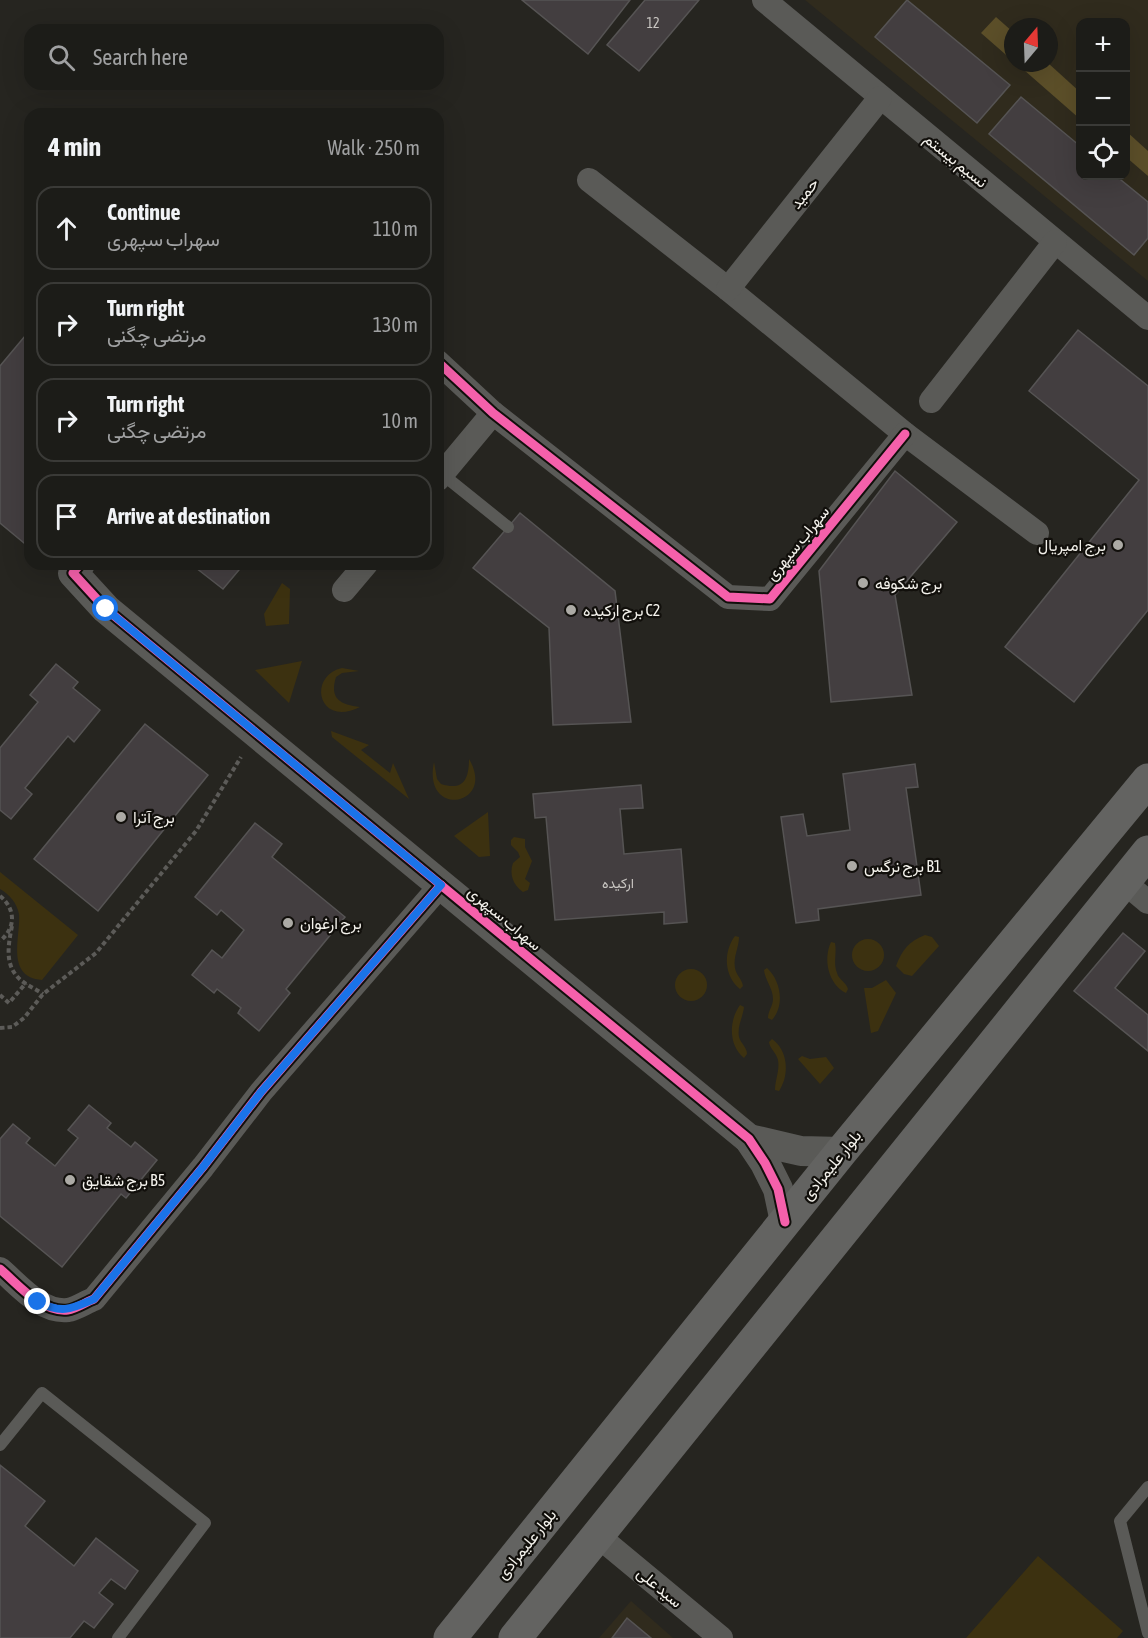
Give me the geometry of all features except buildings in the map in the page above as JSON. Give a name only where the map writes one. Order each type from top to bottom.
[{"type":"main road","name":"بلوار علیمرادی","points":[[450,1638],[841,1152],[1148,780]]},
{"type":"main road","points":[[515,1638],[1136,892],[1148,852]]},
{"type":"street","name":"نسیم بیستم","points":[[764,0],[1148,318]]},
{"type":"street","name":"حمید","points":[[728,289],[880,98]]},
{"type":"street","points":[[589,180],[728,289],[905,434],[1037,533]]},
{"type":"street","points":[[931,401],[1055,242]]},
{"type":"street","name":"سهراب سپهری","points":[[444,368],[493,414],[728,597],[770,599],[905,434]]},
{"type":"street","points":[[444,471],[493,414]]},
{"type":"street","name":"سهراب سپهری","points":[[75,570],[73,573],[106,609],[749,1139],[765,1163],[778,1190],[785,1222]]},
{"type":"street","points":[[344,590],[361,570]]},
{"type":"street","points":[[0,1269],[38,1302],[51,1308],[69,1310],[94,1299],[203,1167],[261,1092],[441,885]]},
{"type":"street","name":"سهراب سپهری","points":[[749,1139],[801,1151],[841,1152]]},
{"type":"street","name":"سید علی","points":[[598,1536],[721,1638]]},
{"type":"lane","points":[[444,479],[508,526]]},
{"type":"lane","points":[[0,1445],[42,1393],[205,1523],[118,1638]]},
{"type":"lane","points":[[1148,1487],[1120,1521],[1148,1633]]},
{"type":"path","points":[[0,1028],[12,1027],[24,1018],[43,994],[96,952],[196,831],[256,732]]},
{"type":"path","points":[[0,896],[9,905],[13,915],[8,956],[12,970],[43,994]]},
{"type":"path","points":[[0,941],[12,926]]},
{"type":"path","points":[[0,952],[8,956]]},
{"type":"path","points":[[0,995],[9,1003],[26,983]]},
{"type":"shaded area","points":[[805,0],[1148,0],[1148,281]]},
{"type":"shaded area","points":[[996,17],[1004,24],[1004,53],[981,33]]},
{"type":"shaded area","points":[[1026,72],[1058,72],[1076,88],[1076,116]]},
{"type":"shaded area","points":[[1130,135],[1148,151],[1148,176],[1130,160]]},
{"type":"shaded area","points":[[282,583],[290,589],[289,624],[266,626],[264,614]]},
{"type":"shaded area","points":[[302,661],[289,703],[255,670]]},
{"type":"shaded area","points":[[342,668],[359,671],[342,673],[336,677],[334,691],[338,700],[347,705],[360,707],[346,712],[335,711],[327,706],[322,698],[321,689],[324,680],[331,673]]},
{"type":"shaded area","points":[[331,731],[369,745],[361,750],[390,773],[393,763],[409,799],[332,737]]},
{"type":"shaded area","points":[[469,759],[475,775],[474,787],[467,796],[458,800],[447,798],[438,792],[433,780],[434,762],[437,779],[441,784],[455,786],[460,785],[466,778]]},
{"type":"shaded area","points":[[488,812],[490,856],[479,857],[454,836]]},
{"type":"shaded area","points":[[514,837],[525,839],[525,847],[532,861],[525,879],[530,883],[528,890],[523,892],[512,875],[513,863],[520,857],[511,845]]},
{"type":"shaded area","points":[[0,872],[78,935],[42,980],[30,977],[23,972],[19,964],[17,954],[19,914],[12,899],[0,889]]},
{"type":"shaded area","points":[[925,935],[932,937],[939,946],[912,976],[904,974],[896,966],[901,955],[910,943]]},
{"type":"shaded area","points":[[735,936],[739,937],[735,964],[743,986],[740,989],[731,977],[727,964],[728,949]]},
{"type":"shaded area","points":[[868,939],[880,943],[884,955],[880,967],[868,971],[856,967],[852,955],[856,943]]},
{"type":"shaded area","points":[[831,942],[835,943],[836,969],[848,989],[846,993],[835,984],[831,977],[827,956]]},
{"type":"shaded area","points":[[767,968],[776,980],[780,993],[779,1007],[772,1020],[768,1018],[773,999],[764,970]]},
{"type":"shaded area","points":[[691,969],[702,974],[707,985],[702,996],[691,1001],[680,996],[675,985],[680,974]]},
{"type":"shaded area","points":[[886,980],[896,993],[878,1031],[871,1033],[864,988],[872,988]]},
{"type":"shaded area","points":[[740,1005],[744,1007],[739,1033],[747,1052],[744,1058],[735,1046],[732,1032],[736,1011]]},
{"type":"shaded area","points":[[772,1039],[781,1050],[786,1063],[785,1078],[779,1091],[775,1090],[778,1064],[769,1042]]},
{"type":"shaded area","points":[[802,1056],[810,1059],[826,1057],[834,1068],[820,1084],[798,1059]]},
{"type":"shaded area","points":[[1038,1556],[1123,1631],[1117,1638],[966,1638]]},
{"type":"shaded area","points":[[631,1601],[673,1638],[599,1638]]},
{"type":"cycle path","points":[[444,368],[493,413],[728,597],[770,599],[905,434]]},
{"type":"cycle path","points":[[75,570],[73,573],[106,609],[749,1139],[778,1189],[785,1222]]},
{"type":"cycle path","points":[[0,1269],[31,1297],[58,1310],[68,1310],[94,1299],[203,1167],[261,1092],[441,885]]},
{"type":"place","name":"برج امپریال","points":[[1118,545]]},
{"type":"place","name":"برج شکوفه","points":[[863,583]]},
{"type":"place","name":"برج ارکیده C2","points":[[571,610]]},
{"type":"place","name":"برج آترا","points":[[121,817]]},
{"type":"place","name":"برج نرگس B1","points":[[852,866]]},
{"type":"place","name":"برج ارغوان","points":[[288,923]]},
{"type":"place","name":"برج شقایق B5","points":[[70,1180]]},
{"type":"route","points":[[38,1302],[51,1308],[69,1310],[94,1299],[203,1167],[261,1092],[441,885],[106,609]]}]
